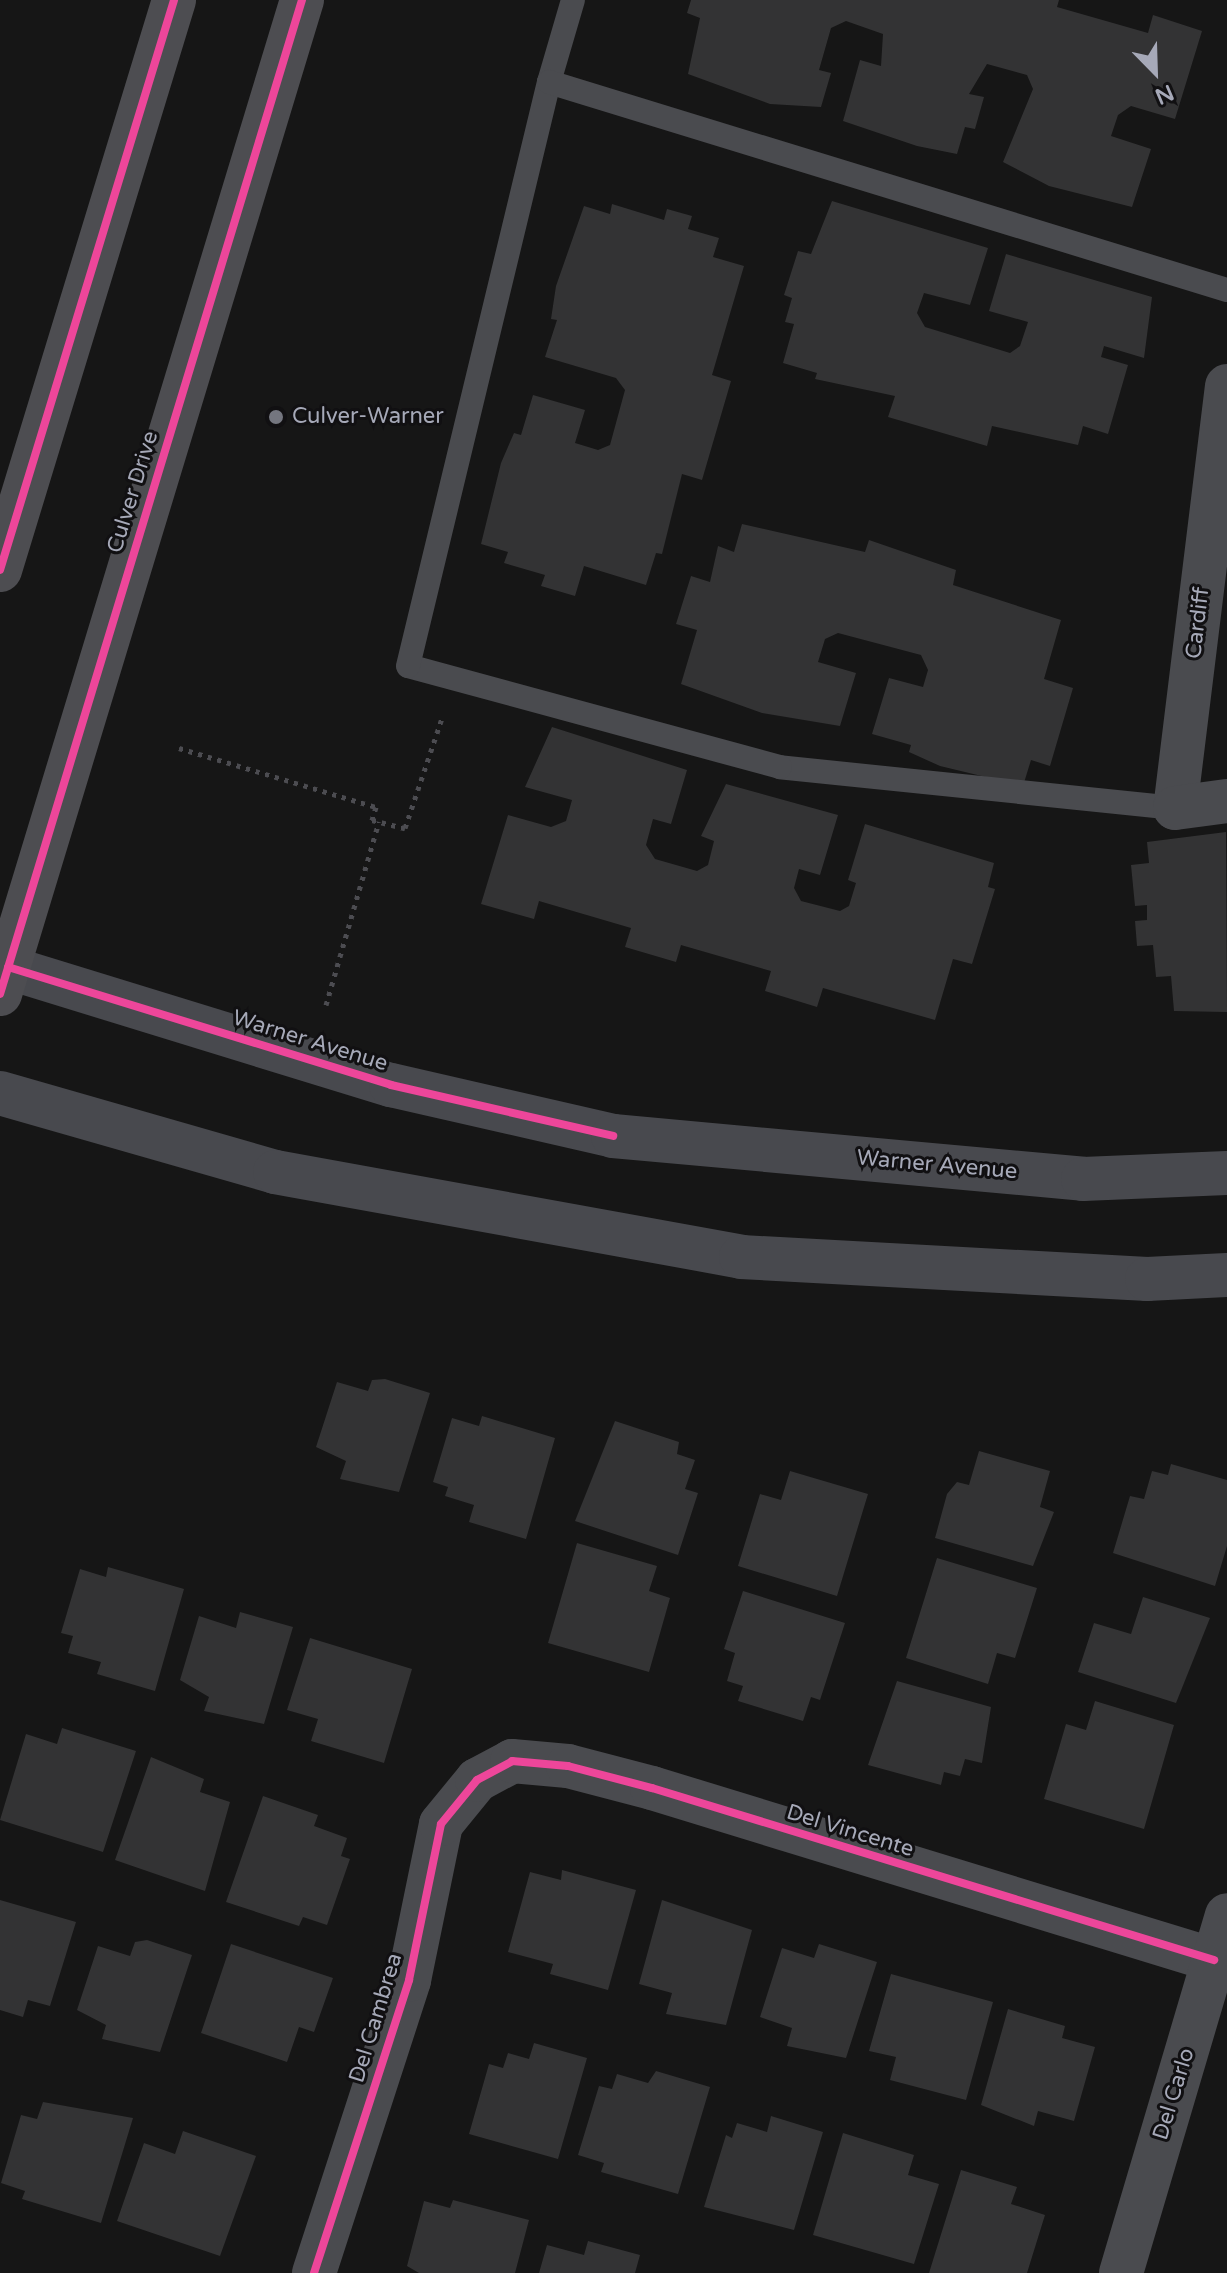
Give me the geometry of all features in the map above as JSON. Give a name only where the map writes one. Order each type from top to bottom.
[{"type":"main road","points":[[0,570],[174,0]]},
{"type":"main road","name":"Culver Drive","points":[[3,975],[302,0]]},
{"type":"street","name":"Cardiff","points":[[1175,808],[1227,386]]},
{"type":"street","points":[[1175,808],[1227,801]]},
{"type":"street","name":"Warner Avenue","points":[[3,975],[391,1085],[613,1136],[1083,1179],[1227,1173]]},
{"type":"street","points":[[0,1093],[275,1172],[741,1257],[1147,1279],[1227,1275]]},
{"type":"street","name":"Del Vincente","points":[[477,1780],[512,1761],[568,1766],[1214,1960]]},
{"type":"street","name":"Del Cambrea","points":[[314,2273],[409,1980],[441,1824],[477,1780]]},
{"type":"street","name":"Del Carlo","points":[[1121,2273],[1227,1915]]},
{"type":"lane","points":[[573,0],[549,82],[408,666],[780,767],[1175,808]]},
{"type":"lane","points":[[549,82],[1227,290]]},
{"type":"path","points":[[179,748],[376,807],[372,820],[405,828],[455,679]]},
{"type":"path","points":[[326,1005],[379,821]]},
{"type":"building","points":[[691,0],[1059,0],[1057,7],[1148,33],[1153,15],[1202,31],[1175,119],[1131,106],[1118,115],[1111,136],[1151,149],[1132,207],[1049,186],[1003,162],[1033,89],[1027,75],[987,64],[969,94],[984,97],[975,129],[965,127],[957,154],[917,146],[843,121],[860,60],[881,66],[883,34],[846,21],[831,28],[819,70],[831,73],[821,107],[770,104],[688,74],[700,18],[687,13]]},
{"type":"building","points":[[832,201],[988,248],[970,305],[924,293],[917,313],[925,327],[1010,353],[1020,346],[1028,322],[989,311],[1006,254],[1152,297],[1144,358],[1104,346],[1101,357],[1128,365],[1108,434],[1083,426],[1078,445],[992,426],[987,446],[888,417],[895,396],[815,379],[817,373],[783,363],[794,324],[785,322],[792,298],[784,295],[798,251],[811,254]]},
{"type":"building","points":[[612,204],[664,220],[667,209],[692,216],[688,229],[719,238],[713,257],[744,266],[712,375],[731,381],[702,480],[682,474],[662,554],[656,553],[646,585],[584,566],[575,596],[541,586],[545,575],[504,563],[508,552],[481,544],[501,463],[514,433],[521,435],[533,395],[585,410],[575,443],[598,450],[610,445],[625,390],[616,378],[545,357],[557,320],[551,319],[556,286],[584,206],[610,214]]},
{"type":"building","points":[[742,524],[865,552],[869,540],[956,570],[953,585],[1061,620],[1044,679],[1073,688],[1050,766],[1031,760],[1023,786],[940,766],[909,752],[911,745],[872,734],[889,678],[923,687],[928,670],[921,655],[838,633],[825,639],[818,662],[856,673],[840,726],[762,713],[681,684],[697,630],[676,624],[691,576],[710,582],[718,546],[734,552]]},
{"type":"building","points":[[552,727],[687,770],[671,824],[653,819],[646,845],[655,859],[697,871],[708,865],[714,841],[701,836],[726,784],[838,815],[820,875],[799,869],[794,888],[801,901],[840,911],[849,906],[856,883],[848,880],[865,824],[994,863],[988,887],[995,889],[972,964],[953,959],[935,1020],[823,988],[817,1007],[765,991],[771,971],[681,945],[676,962],[625,947],[631,928],[539,901],[534,919],[481,904],[508,815],[551,827],[566,821],[572,800],[525,787]]},
{"type":"building","points":[[1226,832],[1227,1012],[1174,1011],[1171,976],[1156,977],[1153,945],[1137,946],[1135,921],[1147,920],[1147,905],[1135,906],[1131,865],[1149,863],[1147,842]]},
{"type":"building","points":[[385,1379],[430,1393],[399,1492],[340,1479],[346,1461],[316,1447],[337,1382],[368,1391],[372,1380]]},
{"type":"building","points":[[482,1416],[555,1438],[526,1539],[469,1522],[474,1505],[445,1496],[448,1487],[433,1482],[452,1418],[479,1426]]},
{"type":"building","points":[[615,1421],[679,1442],[677,1454],[695,1460],[685,1489],[698,1493],[678,1555],[575,1521]]},
{"type":"building","points":[[979,1451],[1050,1471],[1040,1507],[1054,1512],[1033,1566],[935,1538],[947,1494],[957,1482],[969,1485]]},
{"type":"building","points":[[1171,1464],[1227,1480],[1227,1546],[1215,1586],[1113,1553],[1130,1496],[1144,1499],[1152,1471],[1168,1475]]},
{"type":"building","points":[[790,1471],[868,1494],[837,1596],[738,1566],[760,1494],[781,1500]]},
{"type":"building","points":[[577,1543],[657,1566],[649,1591],[670,1598],[649,1672],[548,1643]]},
{"type":"building","points":[[937,1558],[1037,1588],[1015,1658],[997,1653],[988,1684],[906,1658]]},
{"type":"building","points":[[108,1567],[184,1589],[155,1691],[97,1674],[101,1662],[68,1653],[73,1636],[61,1633],[80,1569],[106,1577]]},
{"type":"building","points":[[743,1591],[845,1623],[820,1700],[811,1697],[803,1721],[738,1701],[743,1686],[727,1681],[735,1653],[724,1649]]},
{"type":"building","points":[[1143,1597],[1210,1618],[1176,1703],[1078,1672],[1094,1623],[1131,1634]]},
{"type":"building","points":[[240,1612],[293,1627],[264,1724],[204,1711],[209,1697],[180,1680],[199,1616],[236,1628]]},
{"type":"building","points":[[310,1638],[412,1669],[384,1763],[311,1741],[318,1719],[287,1710]]},
{"type":"building","points":[[897,1681],[991,1707],[982,1763],[965,1759],[960,1776],[944,1772],[941,1785],[868,1765]]},
{"type":"building","points":[[1095,1701],[1174,1725],[1144,1829],[1044,1799],[1066,1724],[1086,1730]]},
{"type":"building","points":[[62,1728],[136,1751],[103,1852],[0,1820],[26,1734],[57,1744]]},
{"type":"building","points":[[151,1757],[204,1779],[200,1792],[230,1802],[205,1891],[115,1860]]},
{"type":"building","points":[[263,1796],[318,1815],[314,1826],[347,1838],[341,1856],[350,1859],[327,1925],[303,1917],[299,1926],[226,1902]]},
{"type":"building","points":[[562,1870],[636,1890],[608,1990],[550,1974],[553,1964],[508,1952],[530,1872],[561,1880]]},
{"type":"building","points":[[0,1900],[76,1922],[50,2006],[28,2000],[23,2017],[0,2010]]},
{"type":"building","points":[[662,1900],[752,1930],[726,2025],[666,2014],[672,1993],[639,1984]]},
{"type":"building","points":[[147,1940],[192,1955],[160,2052],[102,2039],[106,2025],[77,2010],[98,1946],[130,1956],[135,1942]]},
{"type":"building","points":[[231,1944],[333,1978],[314,2032],[299,2027],[287,2062],[201,2033]]},
{"type":"building","points":[[819,1944],[877,1962],[846,2058],[787,2046],[792,2028],[760,2017],[782,1948],[814,1958]]},
{"type":"building","points":[[891,1974],[993,2002],[966,2100],[890,2080],[896,2057],[869,2051]]},
{"type":"building","points":[[1008,2009],[1065,2026],[1062,2038],[1095,2047],[1074,2121],[1038,2111],[1034,2126],[981,2105]]},
{"type":"building","points":[[534,2043],[587,2058],[558,2159],[469,2134],[489,2064],[503,2068],[508,2053],[529,2059]]},
{"type":"building","points":[[656,2071],[710,2087],[678,2194],[601,2172],[604,2163],[578,2155],[599,2086],[612,2089],[617,2074],[648,2083]]},
{"type":"building","points":[[43,2102],[133,2118],[101,2223],[22,2199],[25,2191],[1,2183],[21,2115],[37,2119]]},
{"type":"building","points":[[771,2116],[823,2132],[794,2230],[704,2207],[726,2135],[732,2138],[737,2123],[767,2132]]},
{"type":"building","points":[[183,2131],[256,2156],[220,2256],[117,2221],[144,2143],[175,2154]]},
{"type":"building","points":[[843,2133],[914,2155],[908,2175],[939,2184],[914,2264],[813,2235]]},
{"type":"building","points":[[961,2170],[1017,2187],[1011,2204],[1045,2215],[1027,2273],[929,2273]]},
{"type":"building","points":[[453,2200],[529,2220],[515,2273],[419,2273],[407,2266],[424,2201],[450,2208]]},
{"type":"building","points":[[588,2241],[640,2255],[635,2273],[539,2273],[547,2245],[584,2255]]},
{"type":"cycle path","points":[[0,570],[174,0]]},
{"type":"cycle path","points":[[0,994],[302,0]]},
{"type":"cycle path","points":[[8,967],[391,1085],[613,1136]]},
{"type":"cycle path","points":[[314,2273],[409,1980],[441,1824],[477,1780],[512,1761],[568,1766],[652,1788],[1214,1960]]},
{"type":"place","name":"Culver-Warner","points":[[276,417]]}]
